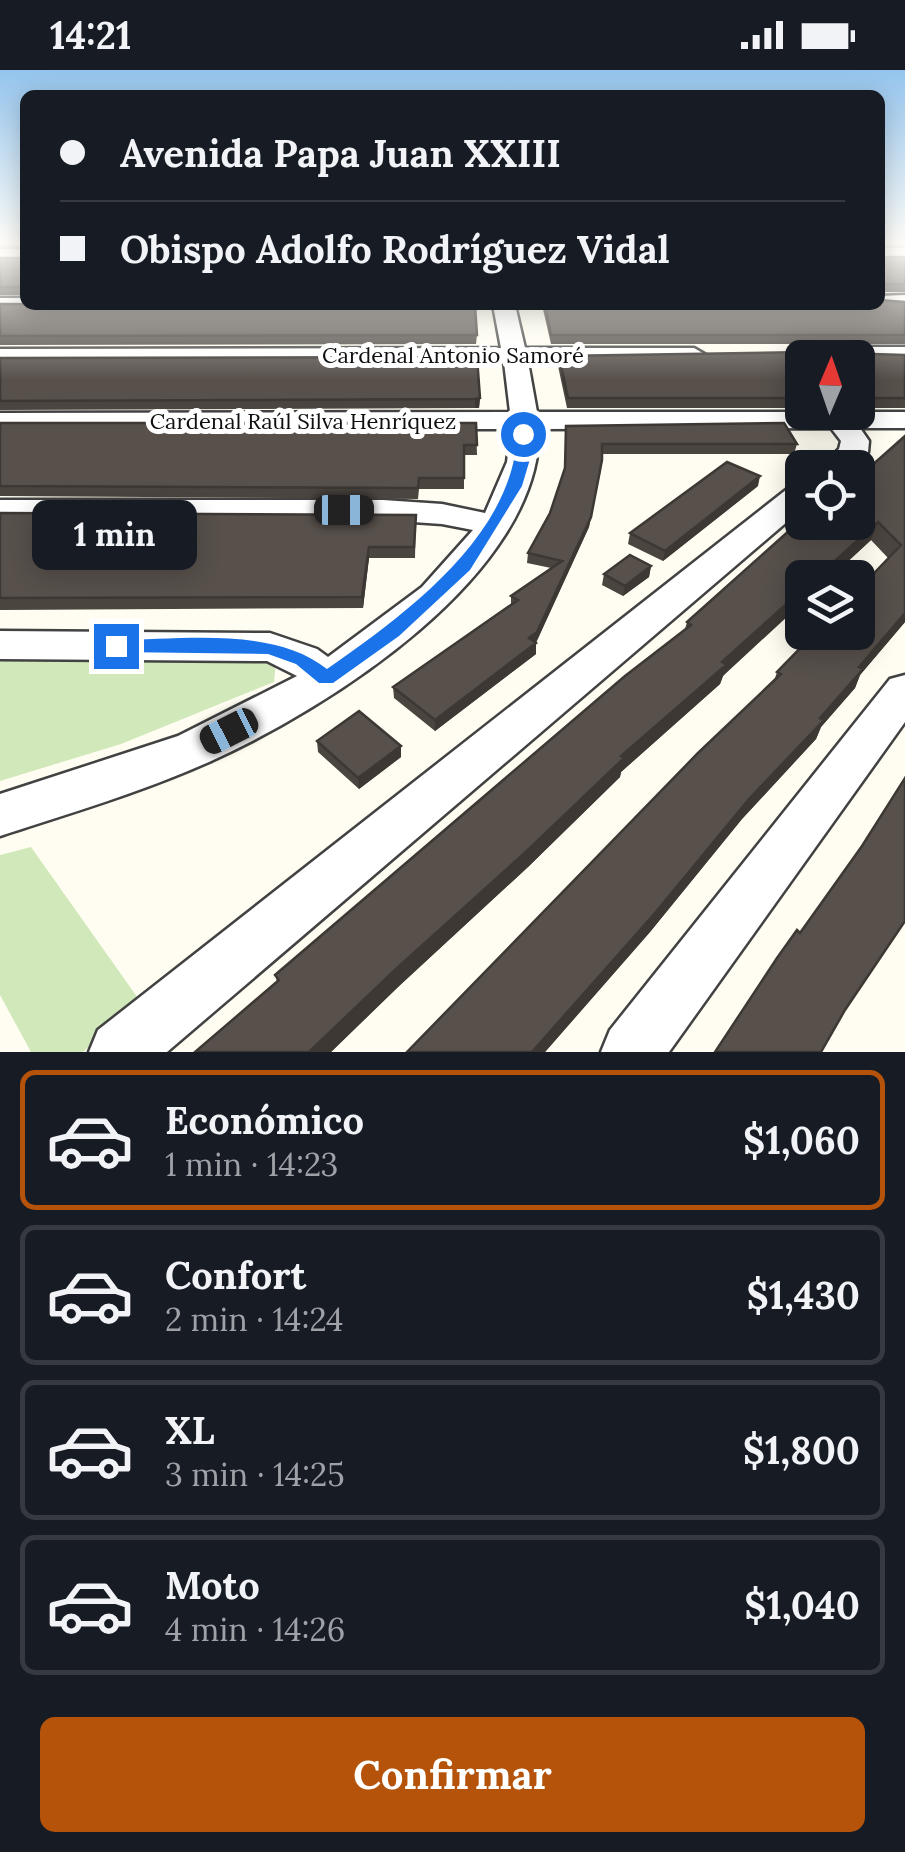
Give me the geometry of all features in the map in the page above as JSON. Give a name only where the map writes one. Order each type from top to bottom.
[{"type":"street","points":[[0,815],[104,784],[196,748],[326,678],[418,610],[464,566],[515,486],[523,459],[524,421],[505,310]]},
{"type":"street","points":[[875,354],[905,354]]},
{"type":"street","name":"Cardenal Antonio Samoré","points":[[0,356],[712,355]]},
{"type":"street","name":"Cardenal Raúl Silva Henríquez","points":[[0,422],[785,420]]},
{"type":"street","name":"Cardenal Raúl Silva Henríquez","points":[[875,420],[905,420]]},
{"type":"street","points":[[120,1052],[785,507]]},
{"type":"street","points":[[0,510],[382,510],[442,514],[492,525]]},
{"type":"street","points":[[0,645],[270,648],[302,659],[326,678]]},
{"type":"street","points":[[632,1052],[905,690]]},
{"type":"green space","points":[[0,656],[244,657],[276,662],[274,682],[121,744],[0,781]]},
{"type":"green space","points":[[31,847],[140,1001],[83,1052],[31,1052],[0,995],[0,855]]},
{"type":"building","points":[[885,300],[905,302],[905,335],[551,335],[546,310],[885,310]]},
{"type":"building","points":[[0,304],[20,304],[20,310],[475,310],[477,335],[0,336]]},
{"type":"building","points":[[785,352],[785,398],[568,398],[559,356]]},
{"type":"building","points":[[875,354],[905,355],[905,398],[875,398]]},
{"type":"building","points":[[477,357],[480,398],[475,399],[0,401],[0,358]]},
{"type":"building","points":[[0,423],[476,423],[477,445],[464,445],[464,478],[419,478],[418,488],[0,486]]},
{"type":"building","points":[[784,423],[797,444],[602,444],[591,517],[537,632],[529,638],[536,643],[435,720],[393,687],[518,600],[511,596],[562,561],[528,553],[550,513],[565,468],[566,426]]},
{"type":"building","points":[[905,436],[905,613],[875,648],[875,572],[901,545],[878,522],[875,525],[875,463]]},
{"type":"building","points":[[727,462],[760,476],[665,551],[630,533]]},
{"type":"building","points":[[0,513],[416,515],[414,547],[369,547],[362,597],[0,598]]},
{"type":"building","points":[[785,534],[785,540],[858,540],[836,560],[785,560],[785,605],[722,662],[726,665],[621,756],[624,758],[530,848],[309,1052],[195,1052],[279,980],[275,975],[625,676],[691,625],[687,622]]},
{"type":"building","points":[[630,555],[651,566],[625,586],[604,574]]},
{"type":"building","points":[[798,650],[873,650],[859,667],[863,669],[820,718],[824,720],[749,799],[532,1052],[407,1052],[698,753],[781,674],[777,672]]},
{"type":"building","points":[[359,711],[401,746],[358,778],[317,741]]},
{"type":"building","points":[[905,778],[905,921],[821,1052],[715,1052],[777,958],[797,930],[800,933],[862,846]]},
{"type":"route","points":[[116,646],[270,648],[302,659],[326,678],[392,632],[464,566],[515,486],[523,459],[523,434]]}]
